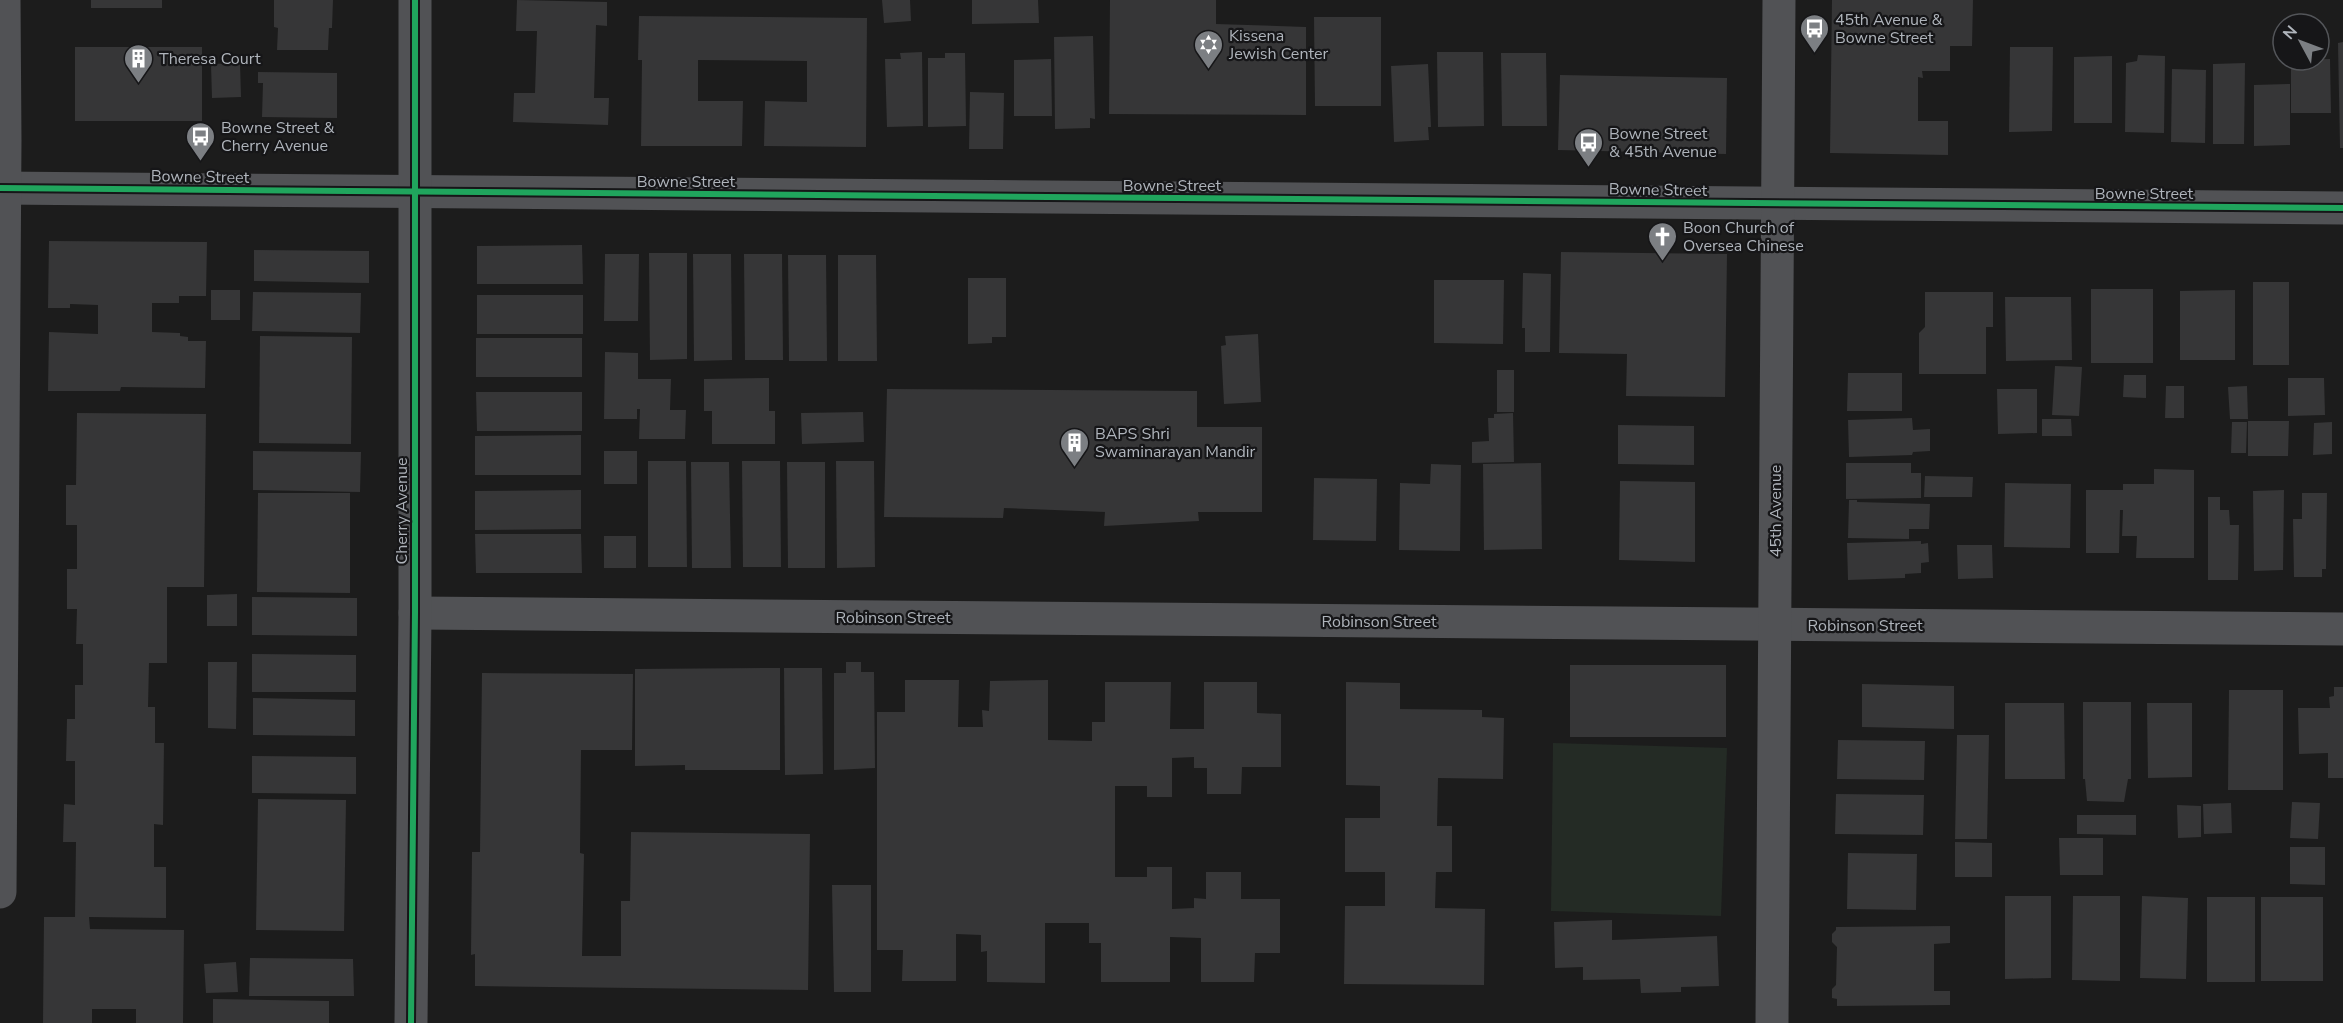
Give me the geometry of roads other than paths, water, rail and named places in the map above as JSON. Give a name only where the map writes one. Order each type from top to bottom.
[{"type":"street","points":[[0,892],[4,0]]},
{"type":"street","name":"Cherry Avenue","points":[[411,1023],[415,613],[415,0]]},
{"type":"street","name":"45th Avenue","points":[[1772,1023],[1779,0]]},
{"type":"street","name":"Bowne Street","points":[[2,188],[2343,208]]},
{"type":"street","name":"Robinson Street","points":[[415,613],[2343,629]]},
{"type":"place","name":"45th Avenue & Bowne Street","points":[[1814,54]]},
{"type":"place","name":"Kissena Jewish Center","points":[[1208,70]]},
{"type":"place","name":"Theresa Court","points":[[138,84]]},
{"type":"place","name":"Bowne Street & Cherry Avenue","points":[[200,162]]},
{"type":"place","name":"Bowne Street & 45th Avenue","points":[[1588,168]]},
{"type":"place","name":"Boon Church of Oversea Chinese","points":[[1662,262]]},
{"type":"place","name":"BAPS Shri Swaminarayan Mandir","points":[[1074,468]]}]
